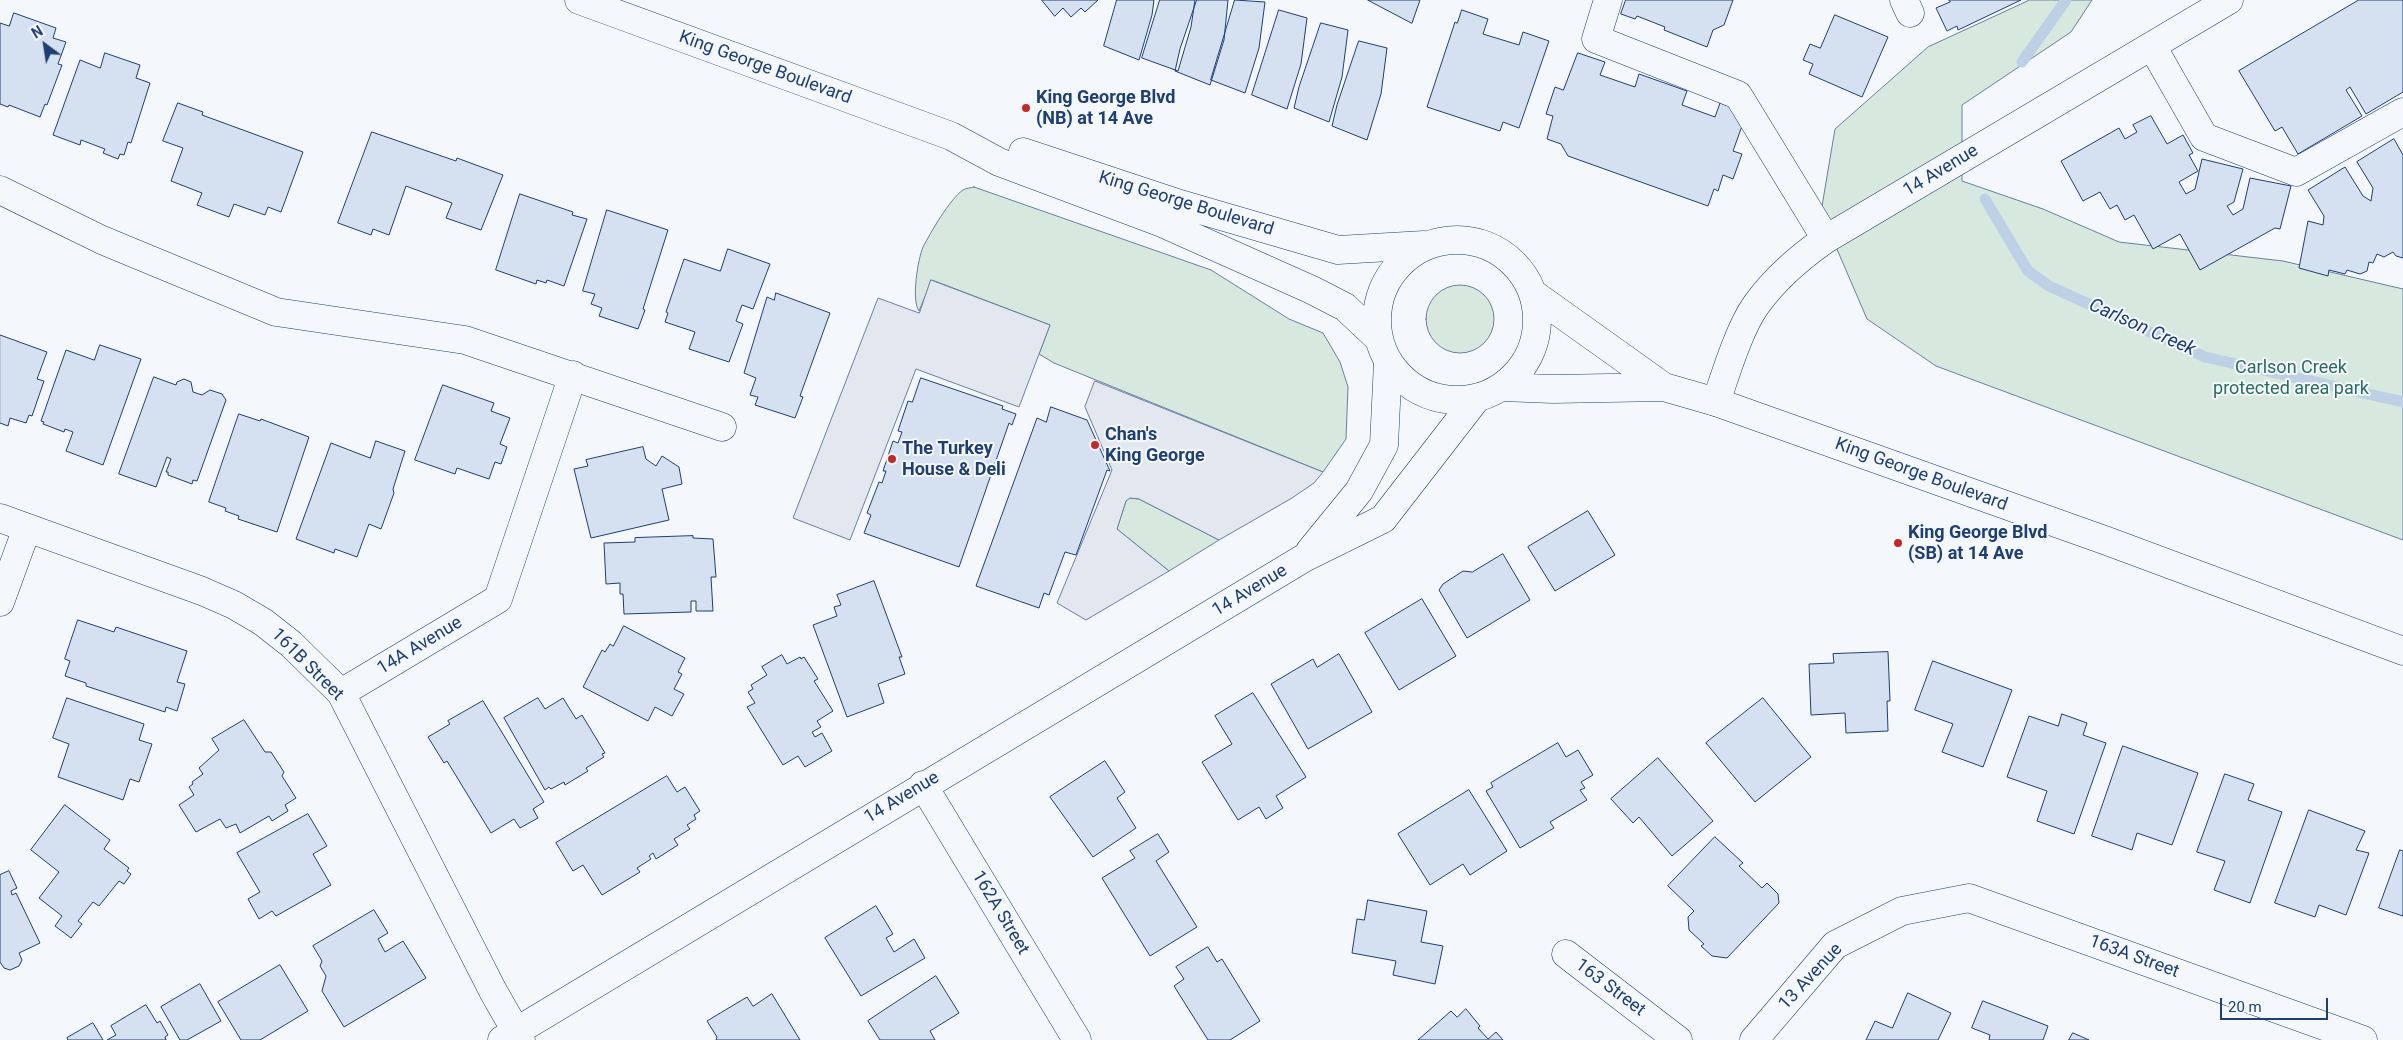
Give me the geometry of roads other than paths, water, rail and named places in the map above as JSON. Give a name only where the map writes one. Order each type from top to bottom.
[{"type":"street","name":"King George Boulevard","points":[[579,0],[950,136],[999,162],[1162,224],[1312,290],[1345,307],[1383,350]]},
{"type":"street","points":[[1608,0],[1596,39],[1738,95],[1826,239]]},
{"type":"street","name":"14 Avenue","points":[[1716,402],[1732,354],[1756,306],[1802,256],[1826,239],[2229,0]]},
{"type":"street","points":[[2152,46],[2204,137],[2296,172],[2403,112]]},
{"type":"street","name":"King George Boulevard","points":[[950,136],[1005,146],[1180,204],[1338,250],[1424,245]]},
{"type":"street","points":[[0,190],[102,240],[276,312],[465,340],[722,426]]},
{"type":"street","points":[[1450,239],[1477,241],[1502,252],[1522,270],[1535,295],[1538,321],[1534,346],[1521,369],[1502,387],[1476,399],[1450,401],[1427,395],[1405,382],[1383,350],[1376,310],[1384,284],[1401,261],[1424,245],[1450,239]]},
{"type":"street","name":"King George Boulevard","points":[[1535,295],[1664,387]]},
{"type":"street","name":"14 Avenue","points":[[1304,558],[1359,491],[1384,445],[1383,350]]},
{"type":"street","name":"14A Avenue","points":[[341,693],[498,599],[573,375]]},
{"type":"street","name":"King George Boulevard","points":[[1502,387],[1553,389],[1664,387],[1716,402],[2107,541],[2403,650]]},
{"type":"street","name":"14 Avenue","points":[[513,1037],[923,785],[1304,558],[1383,519],[1476,399]]},
{"type":"street","name":"161B Street","points":[[0,518],[202,591],[234,605],[263,622],[291,644],[341,693],[513,1037]]},
{"type":"street","points":[[0,602],[27,528]]},
{"type":"street","name":"162A Street","points":[[923,785],[1077,1040]]},
{"type":"street","name":"163A Street","points":[[1902,911],[1969,898],[2362,1040]]},
{"type":"street","name":"13 Avenue","points":[[1754,1040],[1835,945],[1902,911]]},
{"type":"street","name":"163 Street","points":[[1566,954],[1678,1040]]},
{"type":"waterway","name":"Carlson Creek","points":[[2022,62],[2066,0]]},
{"type":"waterway","name":"Carlson Creek","points":[[1985,199],[2028,271],[2049,286],[2205,357],[2403,402]]},
{"type":"place","name":"King George Blvd (NB) at 14 Ave","points":[[1026,108]]},
{"type":"place","name":"Chan's King George","points":[[1095,445]]},
{"type":"place","name":"The Turkey House & Deli","points":[[892,459]]},
{"type":"place","name":"King George Blvd (SB) at 14 Ave","points":[[1898,543]]},
{"type":"park label","name":"Carlson Creek protected area park","points":[[2291,378]]}]
